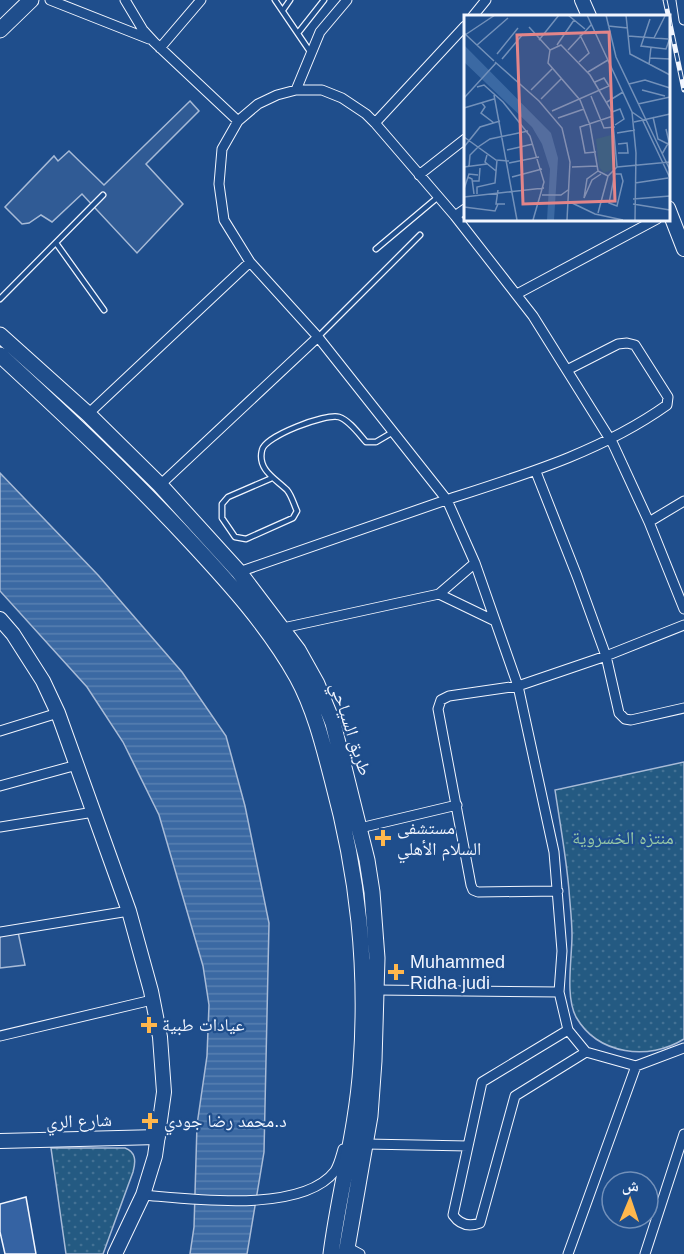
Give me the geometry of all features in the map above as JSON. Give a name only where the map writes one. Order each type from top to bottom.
[{"type":"main road","points":[[0,30],[31,0]]},
{"type":"main road","name":"طريق السياحي","points":[[0,335],[88,414],[160,485],[239,572],[298,650],[318,707],[357,894],[362,991],[360,1086],[331,1254]]},
{"type":"main road","name":"طريق السياحي","points":[[0,355],[77,425],[228,582],[310,688]]},
{"type":"main road","points":[[118,466],[125,466],[131,457]]},
{"type":"main road","points":[[164,514],[167,506],[176,503]]},
{"type":"main road","name":"طريق السياحي","points":[[318,707],[333,723],[360,828],[373,903],[377,990],[373,1089],[351,1252]]},
{"type":"street","points":[[50,0],[157,45]]},
{"type":"street","points":[[125,0],[142,30],[238,121]]},
{"type":"street","points":[[157,45],[201,0]]},
{"type":"street","points":[[296,90],[320,32],[348,0]]},
{"type":"street","points":[[474,15],[486,0]]},
{"type":"street","points":[[582,0],[590,15]]},
{"type":"street","points":[[681,0],[684,20]]},
{"type":"street","points":[[375,123],[464,27]]},
{"type":"street","points":[[684,609],[682,598],[649,522],[610,439],[567,370],[516,294],[455,216],[375,123],[342,98],[322,90],[296,90],[277,95],[258,104],[238,121],[222,149],[219,184],[224,219],[250,262],[318,337],[447,500],[475,563],[518,686],[554,852],[562,951],[559,992],[568,1030],[586,1052],[636,1066],[684,1048]]},
{"type":"street","points":[[419,174],[464,140]]},
{"type":"street","points":[[455,216],[464,210]]},
{"type":"street","points":[[516,294],[652,220]]},
{"type":"street","points":[[669,220],[684,249]]},
{"type":"street","points":[[88,414],[250,262]]},
{"type":"street","points":[[160,485],[318,337]]},
{"type":"street","points":[[239,572],[447,500],[536,472],[610,439],[667,405],[668,397],[635,345],[618,344],[567,370]]},
{"type":"street","points":[[536,472],[606,656],[619,713],[625,719],[630,720],[684,708]]},
{"type":"street","points":[[649,522],[684,501]]},
{"type":"street","points":[[283,628],[439,594],[475,563]]},
{"type":"street","points":[[439,594],[495,621]]},
{"type":"street","points":[[0,620],[13,634],[43,681],[58,713],[129,911],[160,1037],[164,1092],[158,1137],[143,1195],[115,1254]]},
{"type":"street","points":[[558,891],[478,892],[473,890],[438,709],[441,700],[449,696],[518,686],[606,656],[684,625]]},
{"type":"street","points":[[0,731],[58,713]]},
{"type":"street","points":[[0,786],[77,765]]},
{"type":"street","points":[[360,828],[457,806]]},
{"type":"street","points":[[0,827],[94,812]]},
{"type":"street","points":[[0,932],[129,911]]},
{"type":"street","points":[[377,990],[559,992]]},
{"type":"street","points":[[0,1036],[152,1000]]},
{"type":"street","points":[[568,1030],[482,1082],[453,1215],[457,1221],[471,1226],[480,1223],[514,1096],[586,1052]]},
{"type":"street","points":[[568,1254],[636,1066]]},
{"type":"street","points":[[143,1195],[267,1200],[284,1198],[313,1188],[336,1170],[360,1086]]},
{"type":"street","points":[[645,1254],[684,1134]]},
{"type":"street","name":"شارع الري","points":[[0,1141],[158,1137]]},
{"type":"street","points":[[366,1144],[468,1146]]},
{"type":"lane","points":[[275,0],[311,52]]},
{"type":"lane","points":[[283,10],[291,0]]},
{"type":"lane","points":[[298,33],[324,0]]},
{"type":"lane","points":[[0,299],[103,195]]},
{"type":"lane","points":[[376,249],[439,197]]},
{"type":"lane","points":[[318,337],[420,235]]},
{"type":"lane","points":[[56,243],[104,310]]},
{"type":"lane","points":[[272,478],[228,497],[222,504],[222,518],[235,537],[246,539],[293,518],[297,511],[289,492],[272,478],[267,474],[262,462],[262,449],[268,441],[318,418],[333,416],[343,418],[366,442],[376,442],[393,431]]},
{"type":"green space","name":"منتزه الخسروية","points":[[684,762],[684,1039],[655,1050],[640,1052],[625,1050],[597,1040],[576,1017],[573,1008],[570,988],[571,912],[555,790]]},
{"type":"green space","points":[[51,1148],[125,1148],[133,1154],[135,1161],[133,1172],[103,1254],[66,1254]]},
{"type":"shaded area","points":[[190,101],[199,111],[146,164],[183,204],[137,253],[82,194],[52,222],[41,215],[29,223],[22,224],[5,207],[54,156],[58,161],[69,151],[104,185]]},
{"type":"shaded area","points":[[0,473],[98,575],[182,672],[226,736],[245,806],[269,923],[264,1152],[247,1254],[190,1254],[194,1227],[197,1125],[207,1056],[209,1005],[203,966],[159,815],[123,742],[87,687],[0,591]]},
{"type":"shaded area","points":[[18,932],[25,965],[0,968],[0,935]]},
{"type":"building","points":[[26,1197],[36,1254],[5,1254],[0,1232],[0,1204]]},
{"type":"railway","points":[[665,0],[668,15]]},
{"type":"railway","points":[[669,19],[684,90]]},
{"type":"place","name":"مستشفى السلام الأهلي","points":[[383,838]]},
{"type":"place","name":"Muhammed Ridha judi","points":[[396,972]]},
{"type":"place","name":"عيادات طبية","points":[[149,1025]]},
{"type":"place","name":"د.محمد رضا جودي","points":[[150,1121]]}]
